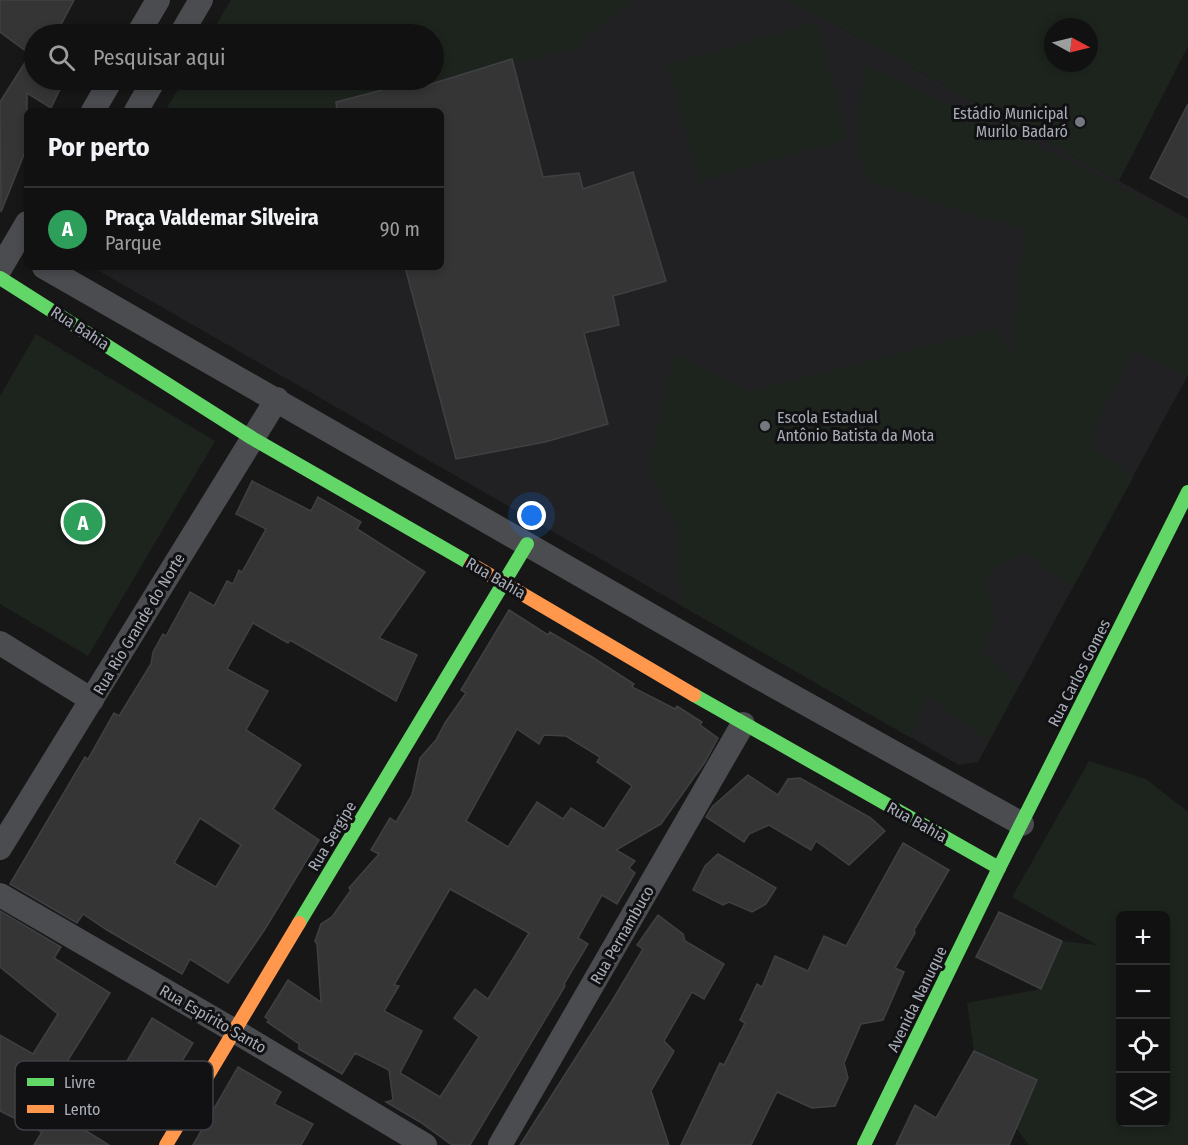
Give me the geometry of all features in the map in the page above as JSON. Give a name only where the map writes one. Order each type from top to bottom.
[{"type":"street","points":[[144,24],[158,0]]},
{"type":"street","points":[[187,24],[201,0]]},
{"type":"street","points":[[95,108],[105,90]]},
{"type":"street","points":[[138,108],[148,90]]},
{"type":"street","points":[[0,269],[20,253],[24,236]]},
{"type":"street","points":[[28,294],[42,270]]},
{"type":"street","name":"Rua Bahia","points":[[49,270],[768,682],[1022,824]]},
{"type":"street","name":"Rua Bahia","points":[[0,278],[252,438],[743,724],[999,868]]},
{"type":"street","name":"Rua Rio Grande do Norte","points":[[0,848],[277,399]]},
{"type":"street","name":"Rua Carlos Gomes","points":[[999,868],[1188,492]]},
{"type":"street","name":"Rua Sergipe","points":[[213,1064],[527,544]]},
{"type":"street","points":[[0,643],[93,700]]},
{"type":"street","name":"Rua Pernambuco","points":[[500,1145],[743,724]]},
{"type":"street","name":"Avenida Nanuque","points":[[864,1145],[999,868]]},
{"type":"street","name":"Rua Espírito Santo","points":[[0,895],[426,1145]]},
{"type":"street","name":"Rua Sergipe","points":[[166,1145],[175,1130]]},
{"type":"shaded area","name":"Escola Estadual Antônio Batista da Mota","points":[[231,0],[790,0],[1188,219],[1188,375],[978,762],[959,765],[97,270],[444,270],[444,108],[167,108],[178,90],[444,90],[444,24],[217,24]]},
{"type":"shaded area","points":[[231,0],[632,0],[574,48],[444,78],[444,24],[217,24]]},
{"type":"shaded area","name":"Estádio Municipal Murilo Badaró","points":[[790,0],[1188,0],[1188,46],[1119,181]]},
{"type":"shaded area","points":[[817,22],[847,139],[699,181],[668,65]]},
{"type":"shaded area","points":[[863,64],[988,122],[1188,222],[1188,375],[1187,377],[1134,350],[1097,421],[1093,449],[1134,476],[1072,589],[1025,553],[985,575],[995,623],[982,652],[1019,685],[989,740],[927,696],[911,738],[682,606],[674,519],[648,472],[675,353],[747,392],[993,329],[1012,355],[1025,230],[866,181],[859,148]]},
{"type":"shaded area","points":[[178,90],[388,90],[360,96],[354,108],[167,108]]},
{"type":"shaded area","points":[[36,334],[215,441],[88,656],[0,604],[0,396]]},
{"type":"shaded area","points":[[1089,761],[1146,779],[1188,812],[1188,1145],[1029,1145],[1016,1128],[1037,1080],[974,1051],[967,1003],[1041,989],[1062,941],[1097,945],[1012,897]]},
{"type":"building","points":[[0,0],[74,0],[61,24],[24,24],[24,50],[0,32]]},
{"type":"building","points":[[512,59],[543,177],[579,173],[583,189],[633,172],[666,281],[613,296],[619,325],[584,333],[608,424],[545,442],[456,459],[406,270],[444,270],[444,108],[337,108],[336,102],[382,90],[444,90],[444,80]]},
{"type":"building","points":[[24,64],[24,90],[60,90],[51,108],[27,93],[27,108],[24,108],[24,154],[1,212],[0,102]]},
{"type":"building","points":[[1188,104],[1188,198],[1150,178]]},
{"type":"building","points":[[252,481],[311,511],[318,497],[361,522],[357,529],[425,572],[379,638],[417,655],[396,701],[290,640],[288,643],[253,623],[227,669],[268,691],[246,730],[301,765],[273,809],[319,840],[265,929],[228,983],[190,959],[182,974],[83,914],[77,923],[10,884],[85,757],[88,759],[114,713],[119,716],[151,664],[153,652],[163,634],[166,636],[190,592],[214,606],[227,581],[233,584],[239,570],[242,572],[266,529],[236,514]],"holes":[[[200,818],[241,845],[216,887],[174,863]]]},
{"type":"building","points":[[509,610],[548,635],[550,632],[592,657],[634,684],[632,687],[675,709],[677,706],[702,722],[700,725],[718,738],[705,762],[661,824],[616,850],[635,861],[629,868],[635,873],[617,904],[602,895],[578,938],[588,944],[470,1145],[452,1145],[420,1122],[386,1102],[393,1100],[389,1070],[355,1053],[342,1074],[299,1049],[299,1044],[267,1022],[269,1020],[265,1017],[288,980],[321,1002],[315,941],[321,924],[332,917],[351,890],[349,888],[379,854],[371,850],[390,818],[396,822],[412,795],[420,758],[436,740],[466,693],[461,690]],"holes":[[[517,729],[539,744],[544,735],[566,736],[600,757],[597,762],[632,786],[604,829],[571,808],[563,819],[537,802],[508,847],[466,821]],[[450,889],[529,933],[488,999],[475,989],[454,1018],[479,1037],[440,1097],[400,1073],[422,1031],[384,1011],[399,986],[394,985]]]},
{"type":"building","points":[[748,775],[778,795],[788,779],[800,778],[871,818],[885,831],[849,865],[816,841],[811,850],[769,825],[749,834],[744,842],[706,817],[712,807]]},
{"type":"building","points":[[903,843],[949,870],[895,968],[904,972],[883,1020],[861,1024],[844,1063],[848,1078],[835,1106],[812,1108],[777,1092],[751,1145],[681,1145],[720,1063],[724,1065],[745,1023],[740,1020],[757,984],[762,987],[775,956],[808,971],[824,936],[846,946]]},
{"type":"building","points":[[718,854],[776,888],[766,904],[752,912],[729,902],[723,905],[693,890],[705,866]]},
{"type":"building","points":[[0,911],[61,947],[54,958],[110,993],[67,1061],[15,1061],[15,1118],[0,1111],[0,1035],[33,1054],[58,1014],[0,967]]},
{"type":"building","points":[[999,912],[1062,941],[1041,989],[976,957]]},
{"type":"building","points":[[658,915],[683,934],[685,941],[724,964],[704,999],[692,992],[664,1041],[674,1051],[651,1091],[669,1145],[520,1145],[612,1001],[643,949],[637,945]]},
{"type":"building","points":[[152,1018],[193,1043],[182,1061],[127,1061]]},
{"type":"building","points":[[974,1051],[1037,1080],[1009,1145],[896,1145],[915,1105],[936,1118]]},
{"type":"building","points":[[238,1067],[281,1092],[274,1104],[313,1124],[301,1145],[193,1145],[202,1130],[213,1130],[213,1110]]},
{"type":"building","points":[[38,1130],[85,1130],[109,1145],[34,1145],[42,1132]]},
{"type":"traffic: fast","points":[[0,278],[252,438],[471,564]]},
{"type":"traffic: fast","points":[[864,1145],[999,868],[1188,492]]},
{"type":"traffic: fast","points":[[299,923],[527,544]]},
{"type":"traffic: fast","points":[[694,695],[999,868]]},
{"type":"traffic: slow","points":[[471,564],[694,695]]},
{"type":"traffic: slow","points":[[213,1067],[299,923]]},
{"type":"traffic: slow","points":[[166,1145],[175,1130]]},
{"type":"place","name":"Estádio Municipal Murilo Badaró","points":[[1080,122]]},
{"type":"place","name":"Escola Estadual Antônio Batista da Mota","points":[[765,426]]},
{"type":"place","name":"Praça Valdemar Silveira","points":[[83,522]]}]
